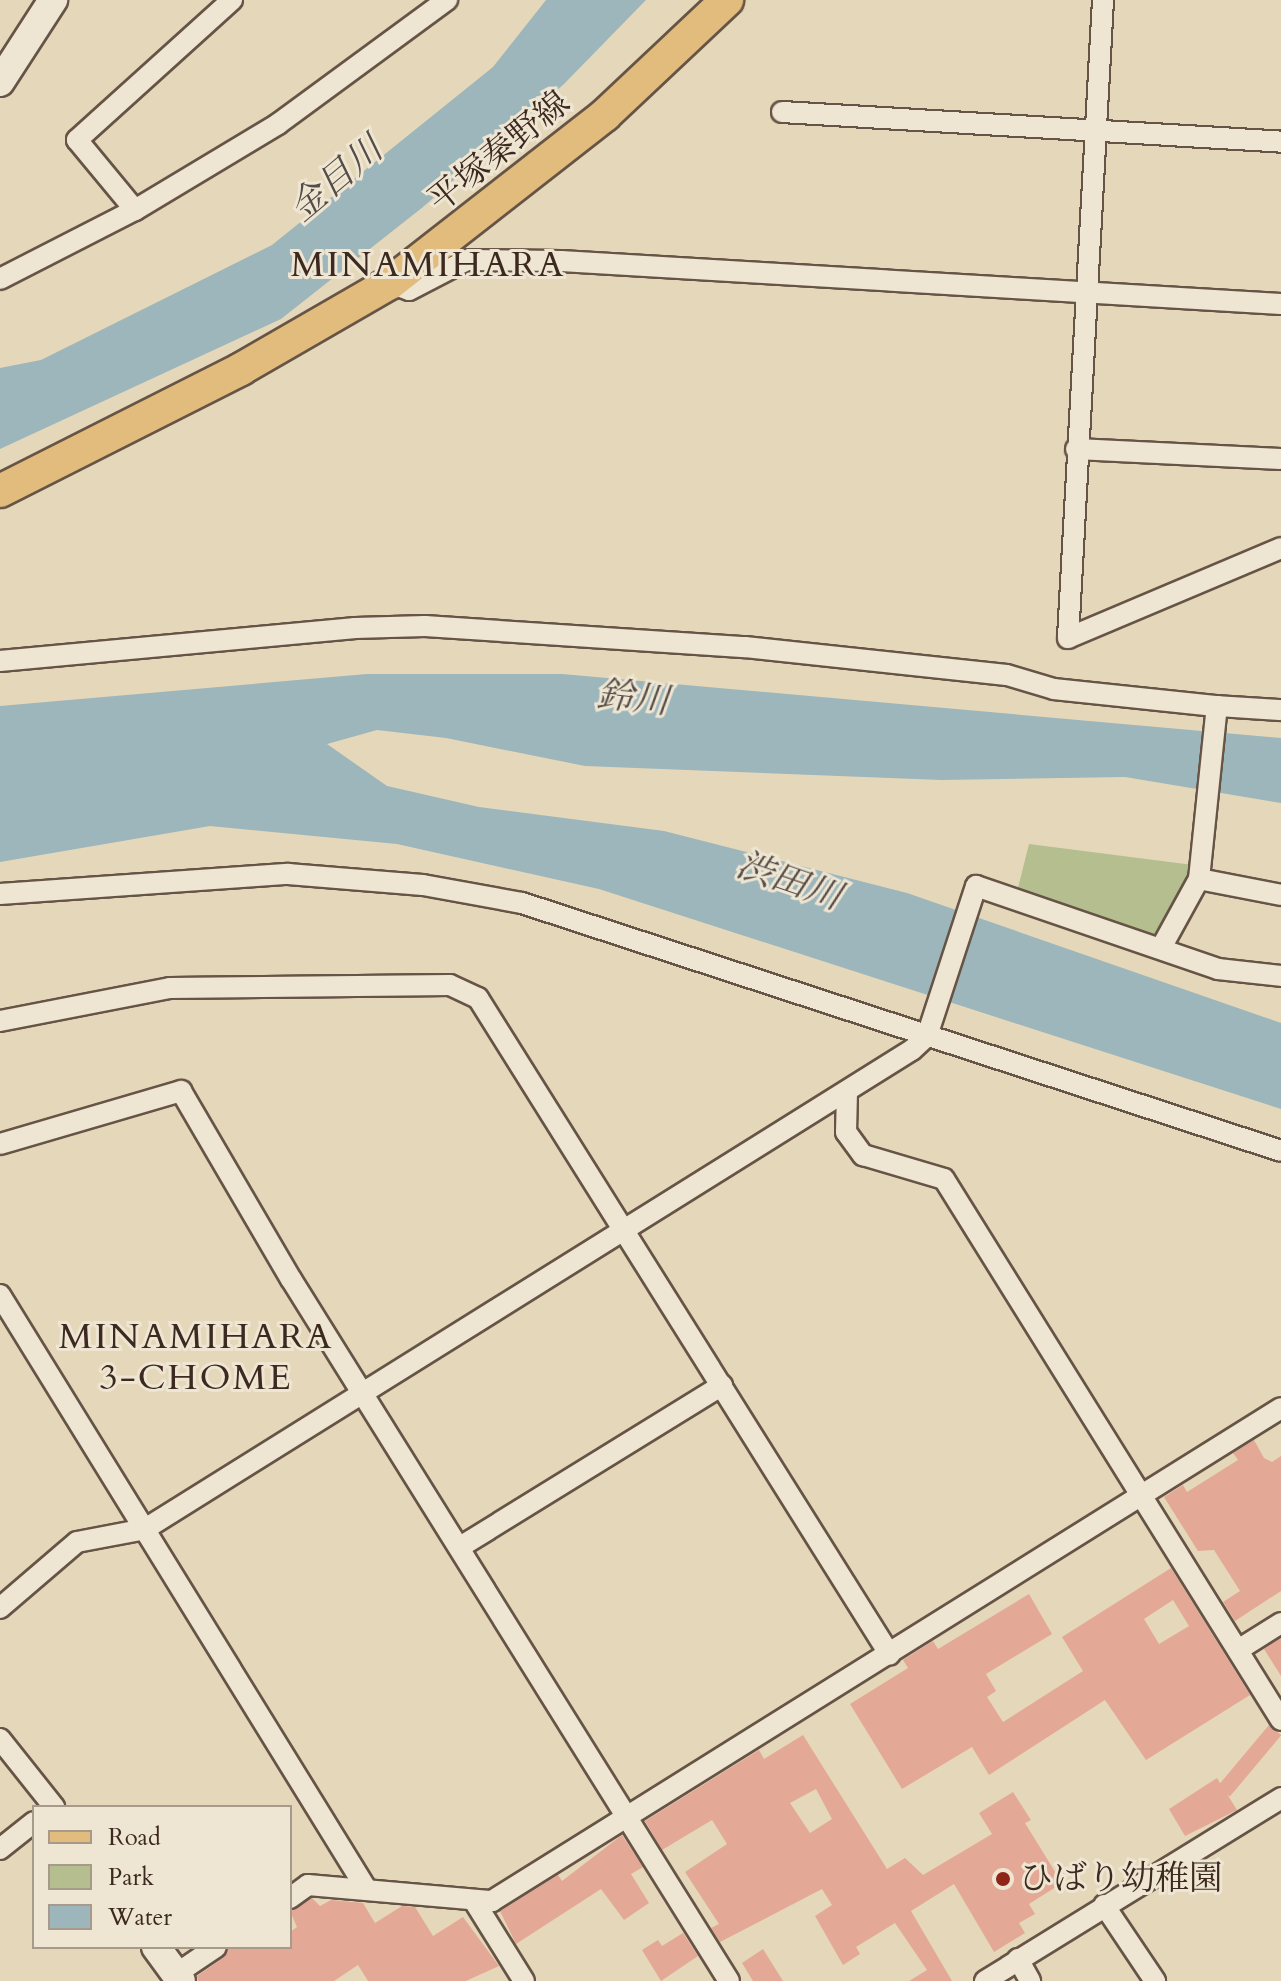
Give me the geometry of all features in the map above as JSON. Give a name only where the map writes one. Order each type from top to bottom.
[{"type":"main road","name":"平塚秦野線","points":[[0,491],[255,362],[390,283],[605,115],[727,0]]},
{"type":"street","points":[[0,82],[53,0]]},
{"type":"street","points":[[135,210],[77,140],[232,0]]},
{"type":"street","points":[[0,279],[135,210],[278,124],[447,0]]},
{"type":"street","points":[[1103,0],[1068,638],[1281,548]]},
{"type":"street","points":[[782,112],[1281,142]]},
{"type":"street","points":[[390,283],[409,290],[467,260],[561,261],[1085,295],[1281,304]]},
{"type":"street","points":[[1076,449],[1281,459]]},
{"type":"street","points":[[0,661],[355,628],[425,626],[745,647],[1007,675],[1054,689],[1281,710]]},
{"type":"street","points":[[1161,948],[1199,879],[1217,706]]},
{"type":"street","points":[[0,894],[288,874],[423,885],[522,903],[1281,1151]]},
{"type":"street","points":[[1199,879],[1281,895]]},
{"type":"street","points":[[0,1608],[77,1542],[145,1529],[847,1092],[927,1036],[976,886],[1218,969],[1281,976]]},
{"type":"street","points":[[0,1021],[170,988],[450,985],[478,998],[890,1655]]},
{"type":"street","points":[[0,1144],[181,1091],[729,1981]]},
{"type":"street","points":[[847,1092],[846,1132],[863,1155],[944,1179],[1281,1720]]},
{"type":"street","points":[[0,1295],[367,1890]]},
{"type":"street","points":[[460,1547],[722,1385]]},
{"type":"street","points":[[292,1897],[308,1885],[492,1901],[1281,1408]]},
{"type":"street","points":[[1238,1650],[1281,1623]]},
{"type":"street","points":[[0,1739],[52,1805]]},
{"type":"street","points":[[985,1981],[1281,1798]]},
{"type":"street","points":[[0,1849],[32,1824]]},
{"type":"street","points":[[474,1901],[524,1981]]},
{"type":"street","points":[[1104,1905],[1155,1981]]},
{"type":"street","points":[[157,1949],[178,1977],[213,1949]]},
{"type":"street","points":[[1018,1959],[1030,1981]]},
{"type":"green space","points":[[1029,844],[1193,865],[1187,892],[1154,938],[1017,892]]},
{"type":"water","points":[[546,0],[646,0],[564,84],[423,207],[281,319],[0,449],[0,368],[41,360],[272,245],[493,67]]},
{"type":"water","points":[[367,674],[562,674],[1281,738],[1281,803],[1125,777],[941,780],[585,766],[446,738],[377,730],[327,744],[387,786],[479,807],[664,831],[907,893],[1281,1023],[1281,1109],[599,889],[397,844],[210,826],[0,862],[0,706]]},
{"type":"building","points":[[1254,1440],[1264,1458],[1272,1462],[1281,1456],[1281,1591],[1235,1621],[1223,1602],[1240,1591],[1214,1550],[1198,1551],[1164,1497],[1183,1485],[1187,1492],[1238,1460],[1233,1453]]},
{"type":"building","points":[[1171,1568],[1250,1695],[1146,1760],[1105,1700],[989,1775],[972,1747],[902,1789],[850,1704],[908,1668],[903,1660],[933,1641],[938,1649],[1029,1594],[1052,1634],[986,1674],[996,1691],[987,1697],[1003,1722],[1083,1671],[1062,1637]],"holes":[[[1173,1600],[1189,1626],[1159,1644],[1144,1619]]]},
{"type":"building","points":[[1281,1638],[1281,1676],[1264,1649]]},
{"type":"building","points":[[1269,1725],[1281,1736],[1230,1797],[1218,1786]]},
{"type":"building","points":[[803,1735],[887,1869],[905,1858],[923,1875],[992,1834],[979,1813],[1013,1792],[1031,1820],[1025,1823],[1062,1883],[1029,1904],[1035,1914],[1019,1923],[1025,1933],[994,1952],[954,1884],[911,1911],[952,1981],[909,1981],[927,1970],[895,1923],[856,1947],[860,1954],[843,1965],[815,1916],[832,1905],[822,1889],[720,1942],[711,1928],[719,1924],[685,1872],[727,1844],[712,1820],[662,1850],[645,1821],[759,1750],[764,1759]],"holes":[[[816,1789],[832,1819],[810,1833],[790,1803]]]},
{"type":"building","points":[[1217,1778],[1237,1810],[1185,1836],[1169,1809]]},
{"type":"building","points":[[622,1835],[643,1867],[631,1874],[649,1903],[624,1920],[601,1889],[516,1944],[500,1911],[558,1875],[562,1881]]},
{"type":"building","points":[[312,1898],[320,1906],[331,1900],[363,1903],[375,1923],[402,1906],[415,1907],[433,1936],[463,1917],[499,1966],[466,1981],[368,1981],[358,1965],[334,1981],[198,1981],[197,1976],[223,1958],[228,1949],[292,1949],[292,1931],[297,1927],[292,1910]]},
{"type":"building","points":[[683,1933],[698,1956],[661,1981],[642,1950],[658,1940],[662,1946]]},
{"type":"building","points":[[763,1949],[783,1981],[753,1981],[742,1963]]},
{"type":"place","name":"ひばり幼稚園","points":[[1003,1879]]},
{"type":"district","name":"MINAMIHARA","points":[[428,265]]},
{"type":"district","name":"MINAMIHARA 3-CHOME","points":[[196,1356]]},
{"type":"water label","name":"金目川","points":[[336,179]]},
{"type":"water label","name":"鈴川","points":[[633,698]]},
{"type":"water label","name":"渋田川","points":[[789,881]]}]
